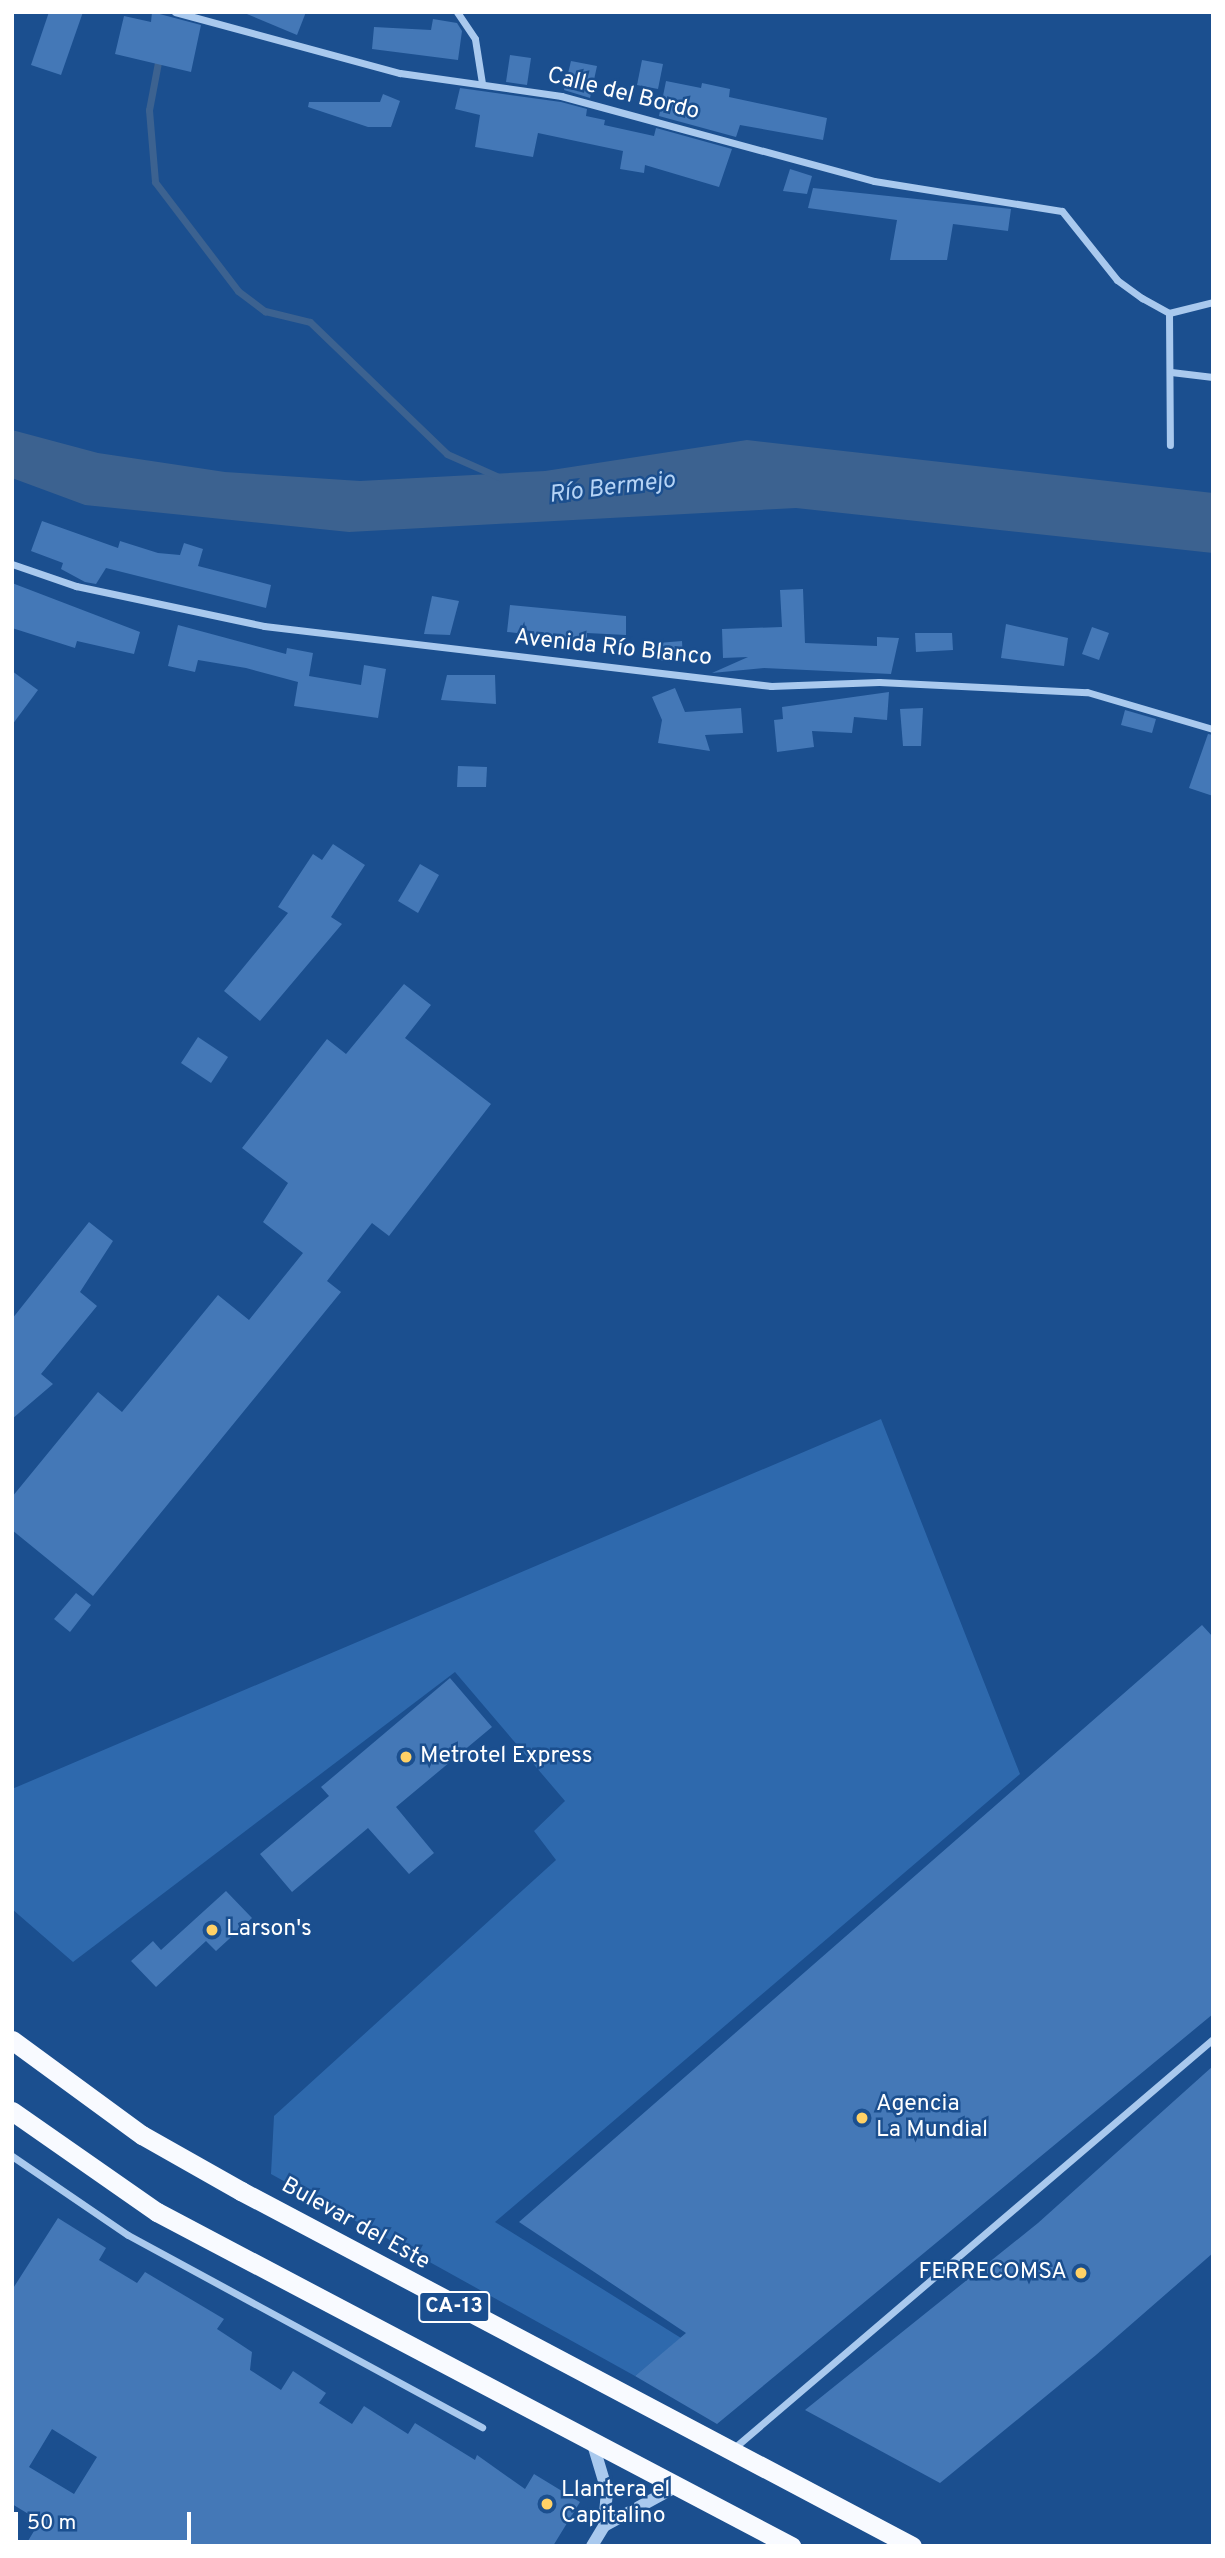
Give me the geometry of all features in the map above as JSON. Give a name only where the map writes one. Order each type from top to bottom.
[{"type":"highway","name":"Bulevar del Este","points":[[12,2040],[142,2135],[730,2452],[912,2546]]},
{"type":"highway","name":"CA-13","points":[[12,2111],[157,2212],[791,2546]]},
{"type":"street","name":"Calle del Bordo","points":[[175,12],[400,73],[561,96],[874,181],[1062,211],[1117,280],[1168,313]]},
{"type":"street","points":[[457,12],[475,39],[482,83]]},
{"type":"street","points":[[1170,445],[1171,372],[1168,313],[1213,302]]},
{"type":"street","points":[[1171,372],[1213,377]]},
{"type":"street","name":"Avenida Río Blanco","points":[[12,564],[76,586],[264,626],[771,686],[879,682],[1087,692],[1213,729]]},
{"type":"street","points":[[730,2452],[1213,2039]]},
{"type":"street","points":[[12,2156],[128,2235],[482,2427]]},
{"type":"street","points":[[592,2441],[607,2491],[604,2526],[592,2546]]},
{"type":"street","points":[[604,2526],[677,2486]]},
{"type":"shaded area","points":[[881,1419],[1020,1774],[495,2222],[681,2338],[635,2376],[271,2174],[274,2116],[556,1860],[534,1831],[565,1801],[455,1672],[73,1962],[12,1909],[12,1789]]},
{"type":"water","name":"Río Bermejo","points":[[12,430],[98,453],[225,472],[360,481],[545,471],[747,440],[1213,493],[1213,553],[796,508],[349,532],[85,505],[12,478]]},
{"type":"building","points":[[49,12],[83,12],[61,75],[31,65]]},
{"type":"building","points":[[152,12],[201,25],[191,72],[115,54],[124,16],[151,22]]},
{"type":"building","points":[[242,12],[306,12],[297,35]]},
{"type":"building","points":[[433,19],[457,23],[462,31],[458,60],[372,49],[374,27],[431,30]]},
{"type":"building","points":[[510,55],[531,58],[527,85],[506,82]]},
{"type":"building","points":[[642,60],[663,64],[658,89],[637,85]]},
{"type":"building","points":[[571,61],[597,66],[590,98],[564,90]]},
{"type":"building","points":[[666,81],[701,88],[702,83],[730,89],[729,97],[827,118],[823,140],[740,125],[736,137],[659,116]]},
{"type":"building","points":[[460,88],[561,102],[587,109],[586,116],[605,120],[604,125],[654,136],[656,128],[732,149],[719,187],[645,165],[644,173],[620,169],[623,151],[538,133],[533,157],[475,147],[480,115],[455,109]]},
{"type":"building","points":[[383,94],[400,101],[391,127],[368,127],[308,107],[309,102],[380,102]]},
{"type":"building","points":[[790,169],[812,176],[807,194],[783,191]]},
{"type":"building","points":[[813,188],[1011,209],[1008,231],[953,224],[947,260],[890,260],[897,220],[808,208]]},
{"type":"building","points":[[42,521],[118,548],[120,541],[158,553],[180,555],[184,543],[203,549],[198,566],[271,585],[266,608],[106,568],[96,584],[85,582],[61,569],[63,563],[31,551]]},
{"type":"building","points":[[12,583],[140,632],[134,654],[77,641],[75,648],[12,628]]},
{"type":"building","points":[[803,589],[805,643],[877,646],[877,637],[899,638],[891,674],[764,668],[712,673],[748,657],[723,658],[722,629],[782,627],[780,590]]},
{"type":"building","points":[[432,596],[459,601],[450,635],[424,634]]},
{"type":"building","points":[[510,605],[626,616],[626,635],[587,633],[587,641],[507,632]]},
{"type":"building","points":[[1006,624],[1068,638],[1064,666],[1001,658]]},
{"type":"building","points":[[178,625],[286,654],[287,648],[313,653],[309,676],[361,685],[364,665],[386,669],[378,718],[294,706],[298,682],[246,668],[198,660],[195,672],[168,666]]},
{"type":"building","points":[[1092,627],[1109,633],[1099,660],[1082,654]]},
{"type":"building","points":[[915,633],[952,633],[953,650],[916,652]]},
{"type":"building","points":[[682,641],[683,660],[659,661],[658,643]]},
{"type":"building","points":[[12,671],[38,690],[12,725]]},
{"type":"building","points":[[447,675],[495,675],[496,704],[441,700]]},
{"type":"building","points":[[675,688],[685,712],[741,708],[743,733],[705,735],[710,751],[658,743],[662,720],[652,697]]},
{"type":"building","points":[[889,692],[887,720],[854,717],[852,733],[812,731],[814,747],[777,752],[774,720],[783,719],[782,707]]},
{"type":"building","points":[[923,708],[921,746],[903,746],[900,709]]},
{"type":"building","points":[[1125,710],[1156,719],[1152,733],[1121,725]]},
{"type":"building","points":[[1208,734],[1213,735],[1213,796],[1189,788]]},
{"type":"building","points":[[458,766],[487,767],[486,787],[457,787]]},
{"type":"building","points":[[333,844],[365,865],[331,917],[342,924],[260,1021],[224,991],[288,913],[278,907],[313,854],[322,860]]},
{"type":"building","points":[[420,864],[439,875],[418,913],[398,901]]},
{"type":"building","points":[[404,984],[431,1005],[405,1038],[491,1104],[389,1236],[372,1223],[327,1281],[341,1292],[93,1596],[12,1530],[12,1497],[98,1392],[122,1412],[218,1295],[249,1320],[303,1253],[263,1222],[288,1183],[242,1148],[327,1039],[346,1054]]},
{"type":"building","points":[[198,1037],[228,1057],[211,1083],[181,1063]]},
{"type":"building","points":[[89,1222],[113,1241],[80,1292],[97,1306],[41,1374],[53,1384],[12,1419],[12,1319]]},
{"type":"building","points":[[76,1593],[91,1605],[70,1632],[54,1619]]},
{"type":"building","name":"Agencia La Mundial","points":[[1202,1625],[1213,1637],[1213,2014],[717,2424],[635,2376],[686,2333],[519,2222]]},
{"type":"building","name":"Metrotel Express","points":[[450,1678],[492,1727],[396,1807],[434,1853],[409,1874],[368,1828],[292,1892],[260,1854],[329,1796],[321,1787]]},
{"type":"building","name":"Larson's","points":[[226,1891],[252,1918],[216,1951],[206,1941],[156,1987],[131,1961],[153,1941],[161,1950]]},
{"type":"building","name":"FERRECOMSA","points":[[1213,2066],[1213,2253],[1096,2355],[940,2483],[805,2410],[1038,2223]]},
{"type":"building","points":[[58,2218],[106,2248],[99,2260],[137,2283],[145,2272],[224,2319],[217,2329],[252,2352],[250,2370],[281,2390],[293,2371],[326,2393],[319,2403],[352,2424],[364,2406],[408,2434],[415,2423],[475,2460],[477,2455],[525,2489],[534,2474],[580,2502],[553,2546],[25,2546],[40,2521],[12,2504],[12,2290]],"holes":[[[52,2429],[97,2457],[74,2494],[29,2467]]]},
{"type":"waterway","points":[[159,57],[149,110],[155,182],[238,291],[265,311],[310,322],[447,454],[499,477]]},
{"type":"place","name":"Metrotel Express","points":[[406,1757]]},
{"type":"place","name":"Larson's","points":[[212,1930]]},
{"type":"place","name":"Agencia La Mundial","points":[[862,2118]]},
{"type":"place","name":"FERRECOMSA","points":[[1081,2273]]},
{"type":"place","name":"Llantera el Capitalino","points":[[547,2504]]}]
